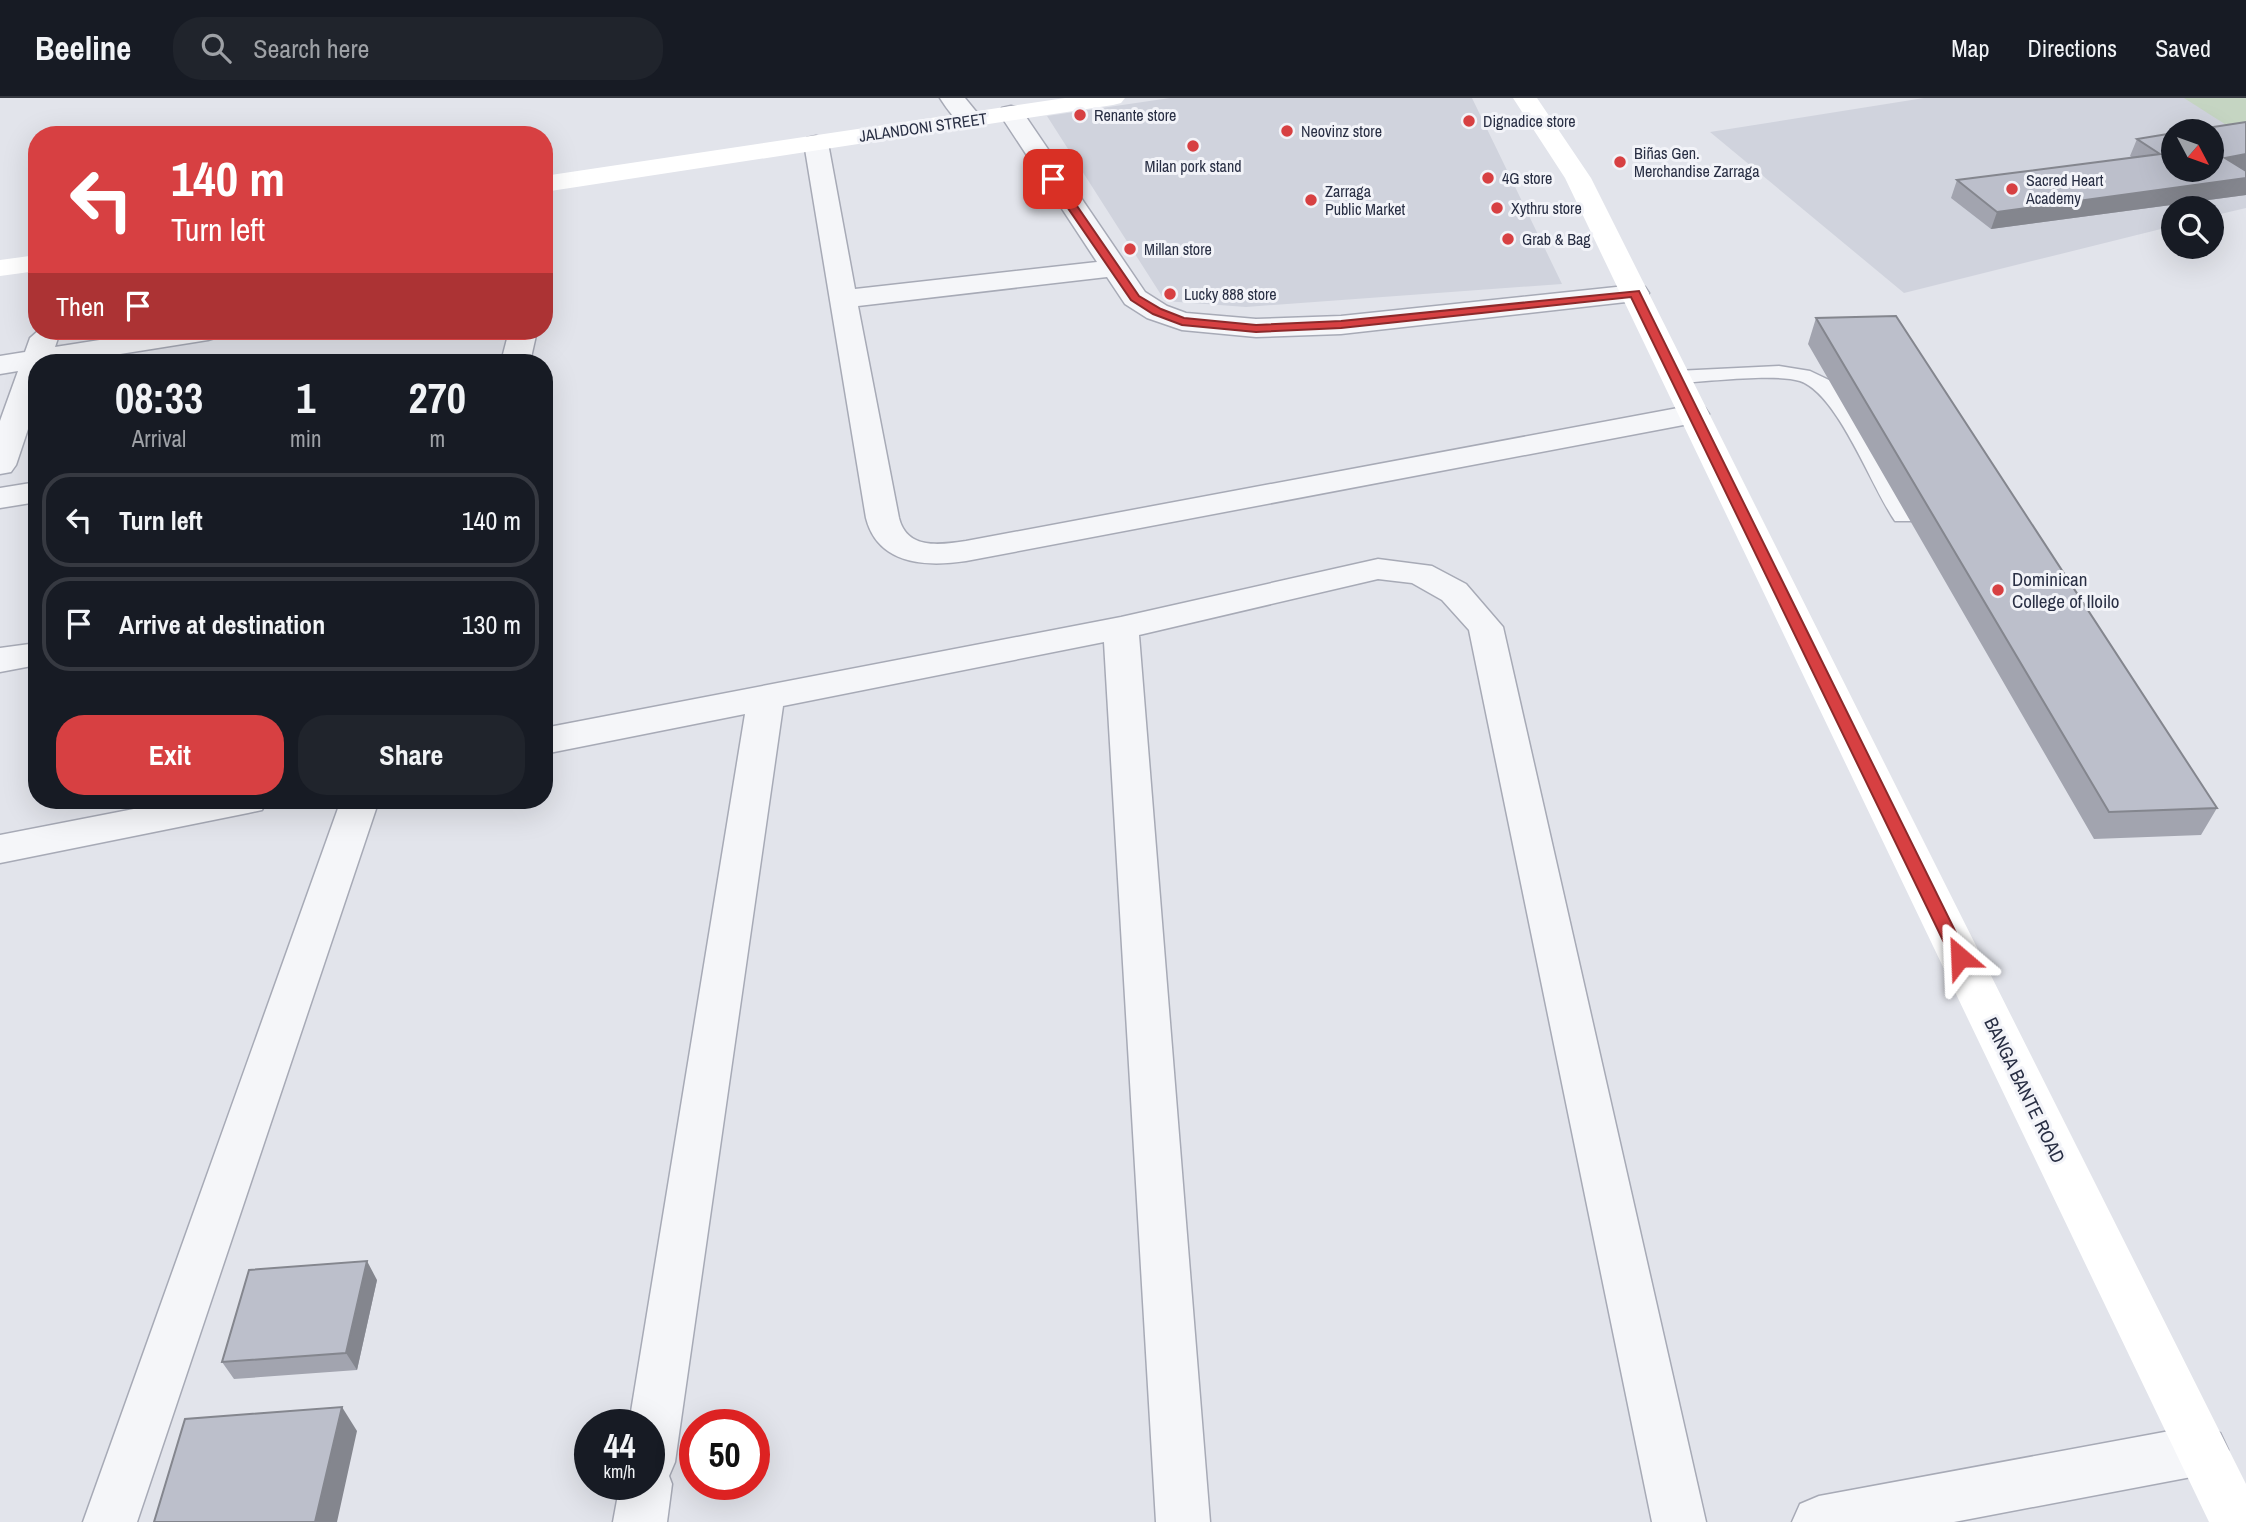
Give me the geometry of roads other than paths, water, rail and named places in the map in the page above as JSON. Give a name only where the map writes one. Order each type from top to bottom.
[{"type":"main road","name":"JALANDONI STREET","points":[[553,183],[1113,98]]},
{"type":"main road","name":"BANGA BANTE ROAD","points":[[1525,98],[1578,178],[2237,1522]]},
{"type":"main road","points":[[0,268],[28,263]]},
{"type":"street","points":[[952,98],[971,120]]},
{"type":"street","points":[[1011,113],[1112,268],[1135,298],[1157,312],[1182,321],[1256,328],[1341,325],[1635,293]]},
{"type":"street","points":[[816,142],[887,532],[907,551],[938,555],[1694,414]]},
{"type":"street","points":[[843,299],[1112,268]]},
{"type":"street","points":[[68,354],[153,340]]},
{"type":"street","points":[[0,366],[28,361]]},
{"type":"street","points":[[0,465],[28,385]]},
{"type":"street","points":[[0,498],[28,493]]},
{"type":"street","points":[[553,739],[1121,628],[1378,569],[1420,573],[1454,592],[1486,627],[1679,1522]]},
{"type":"street","points":[[1121,628],[1183,1522]]},
{"type":"street","points":[[0,660],[28,655]]},
{"type":"street","points":[[657,1409],[766,698]]},
{"type":"street","points":[[0,849],[202,809]]},
{"type":"street","points":[[110,1522],[357,809]]},
{"type":"street","points":[[1819,1522],[2202,1450]]},
{"type":"street","points":[[640,1522],[643,1500]]},
{"type":"lane","points":[[1676,377],[1779,372],[1803,375],[1824,385],[1842,408],[1903,516]]},
{"type":"place","name":"Renante store","points":[[1080,115]]},
{"type":"place","name":"Dignadice store","points":[[1469,121]]},
{"type":"place","name":"Neovinz store","points":[[1287,131]]},
{"type":"place","name":"Milan pork stand","points":[[1193,146]]},
{"type":"place","name":"Biñas Gen. Merchandise Zarraga","points":[[1620,162]]},
{"type":"place","name":"4G store","points":[[1488,178]]},
{"type":"place","name":"Sacred Heart Academy","points":[[2012,189]]},
{"type":"place","name":"Zarraga Public Market","points":[[1311,200]]},
{"type":"place","name":"Xythru store","points":[[1497,208]]},
{"type":"place","name":"Grab & Bag","points":[[1508,239]]},
{"type":"place","name":"Millan store","points":[[1130,249]]},
{"type":"place","name":"Lucky 888 store","points":[[1170,294]]},
{"type":"place","name":"Dominican College of Iloilo","points":[[1998,590]]}]
